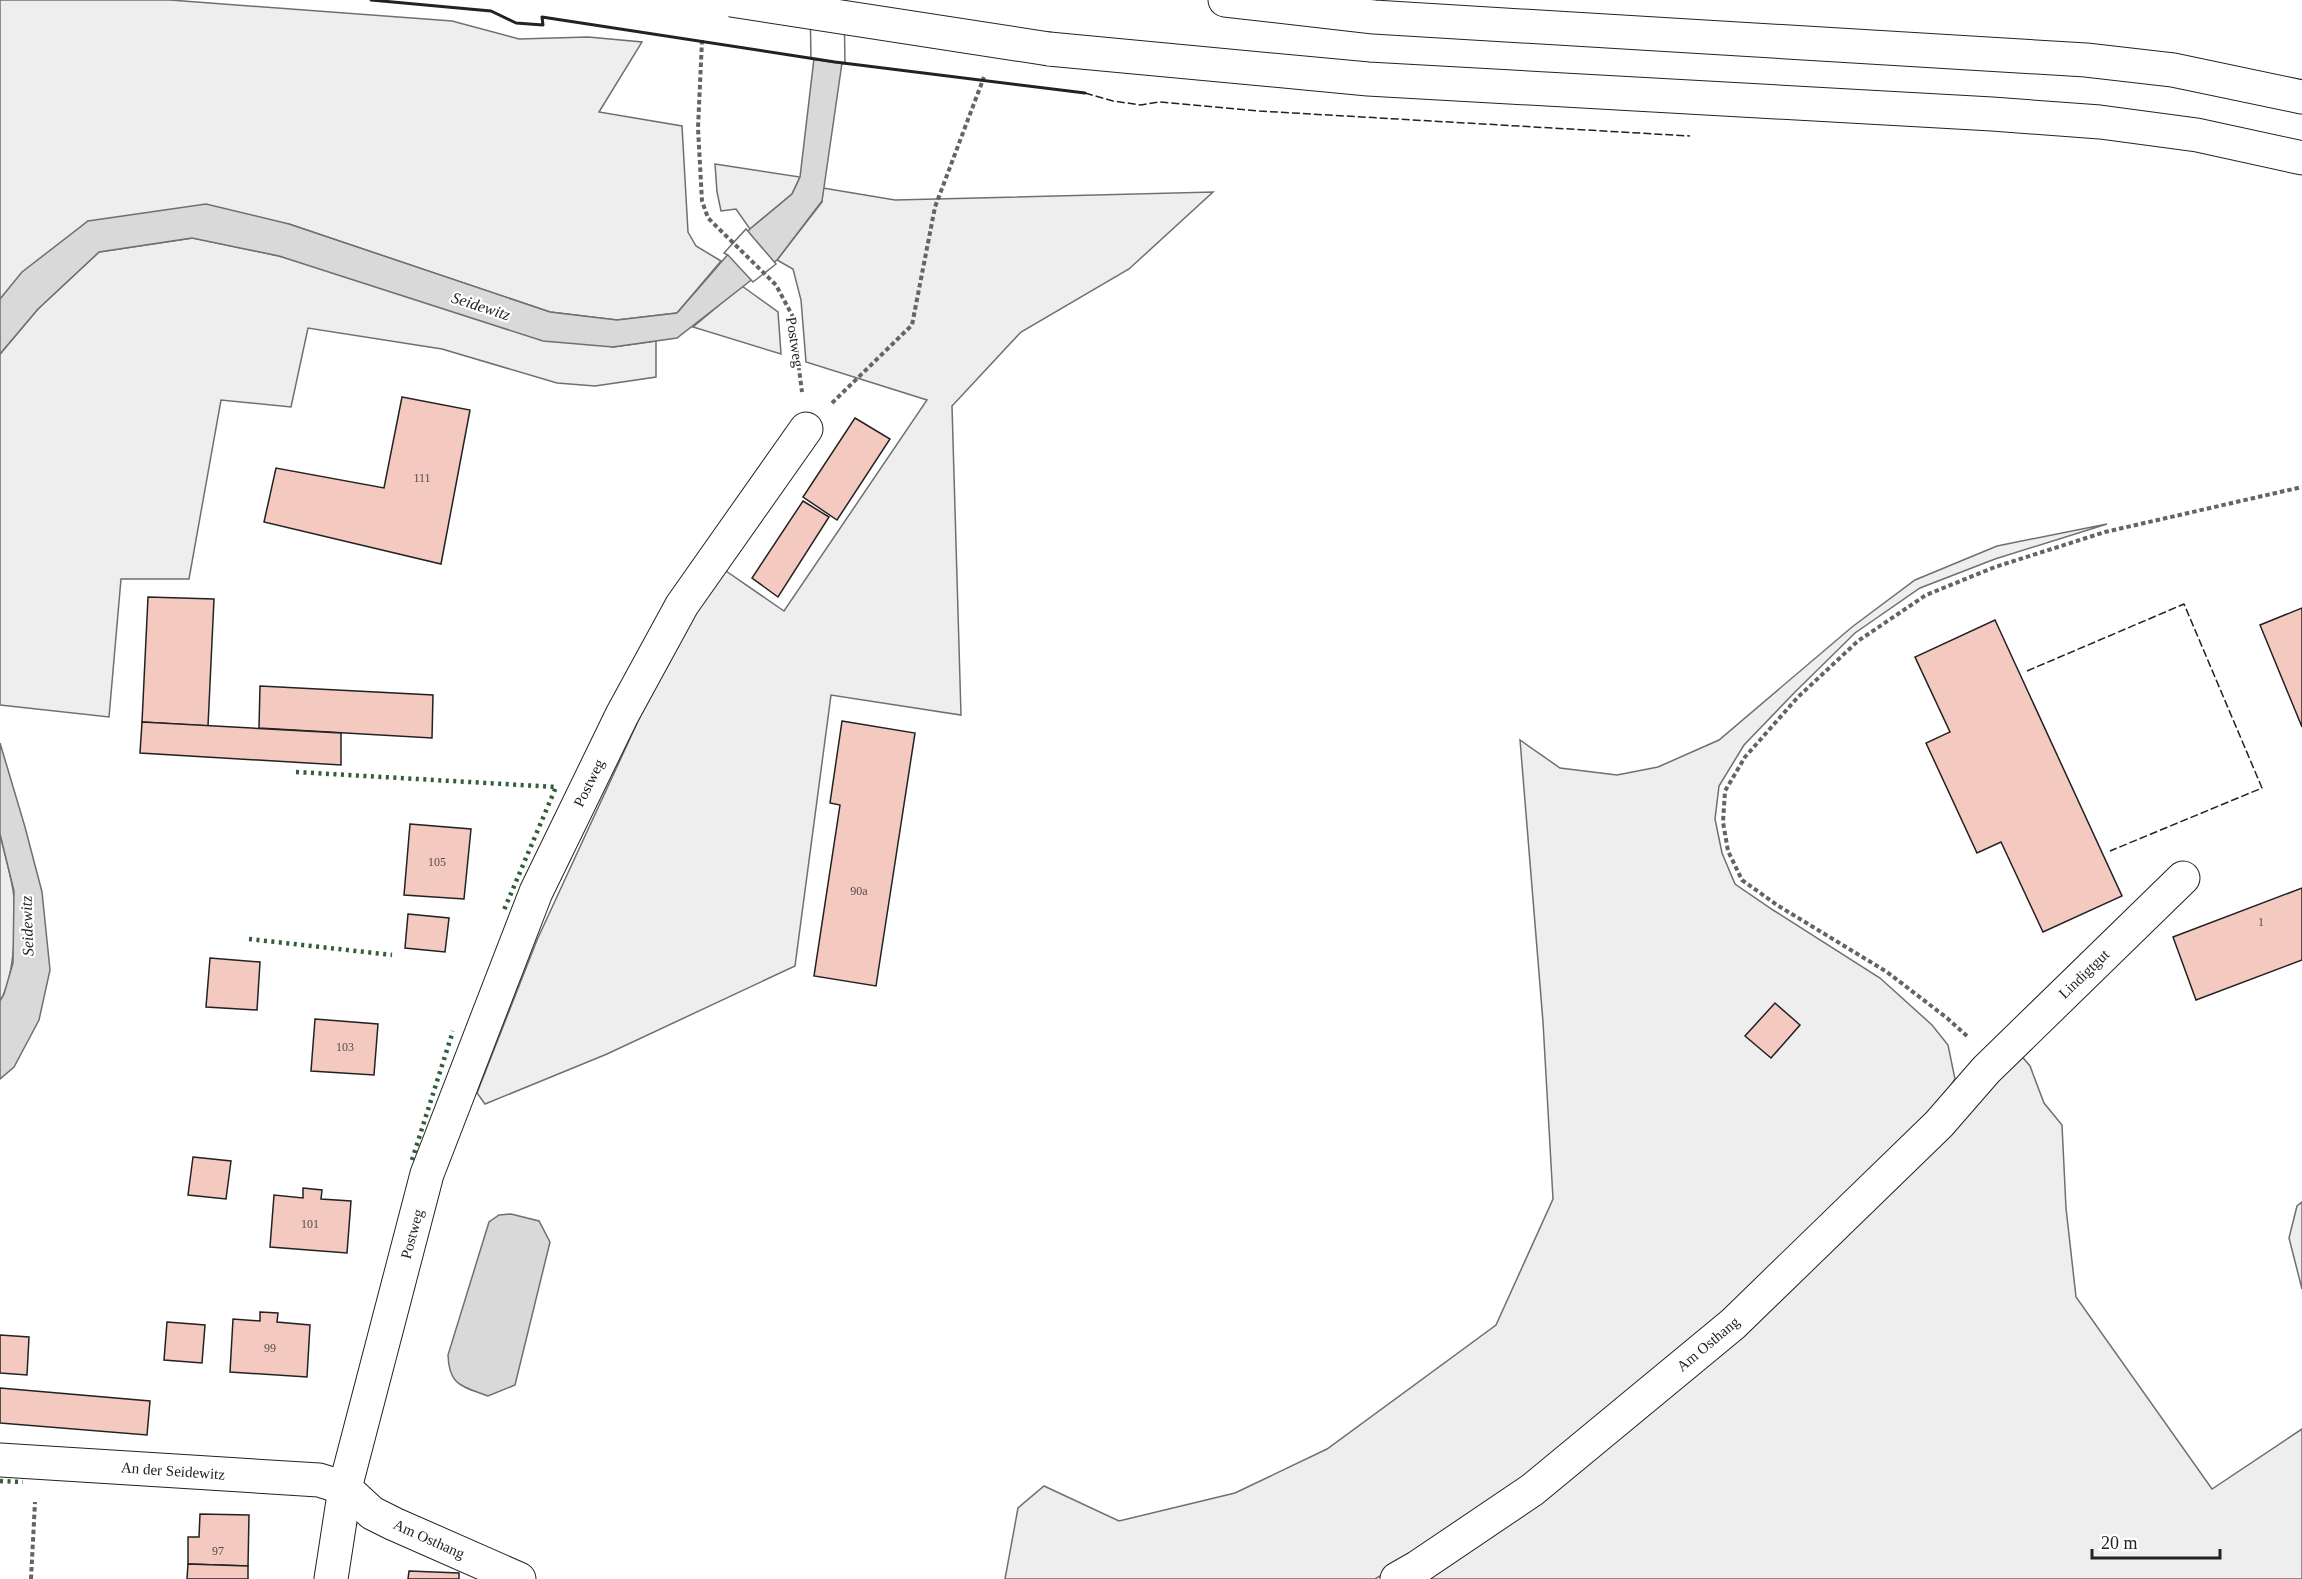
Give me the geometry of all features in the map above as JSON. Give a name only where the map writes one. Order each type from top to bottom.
[{"type":"main road","points":[[731,0],[1049,49],[1368,79],[2100,122],[2197,135],[2302,159]]},
{"type":"main road","points":[[1225,0],[1374,16],[2086,60],[2173,69],[2302,97]]},
{"type":"main road","name":"Postweg","points":[[331,1579],[345,1488],[428,1174],[536,892],[622,715],[682,605],[806,429]]},
{"type":"main road","name":"Lindigtgut","points":[[1986,1070],[2183,878]]},
{"type":"main road","name":"Am Osthang","points":[[1397,1579],[1532,1490],[1733,1324],[1939,1124],[1986,1070]]},
{"type":"main road","name":"An der Seidewitz","points":[[0,1460],[319,1480],[345,1488]]},
{"type":"main road","name":"Am Osthang","points":[[345,1488],[372,1513],[393,1524],[519,1579]]},
{"type":"path","name":"Postweg","points":[[702,39],[698,128],[702,201],[708,218],[777,285],[792,315],[806,429]]},
{"type":"path","points":[[806,429],[912,325],[935,207],[984,76]]},
{"type":"path","points":[[1986,1070],[1977,1046],[1947,1017],[1887,972],[1777,905],[1742,880],[1728,851],[1723,822],[1725,791],[1745,757],[1798,697],[1858,641],[1926,595],[1995,567],[2105,532],[2302,487]]},
{"type":"path","points":[[31,1579],[36,1462]]},
{"type":"shaded area","points":[[0,0],[170,0],[452,21],[519,39],[588,37],[642,42],[599,112],[682,126],[688,232],[696,246],[721,261],[677,313],[617,320],[550,312],[289,224],[88,221],[0,299]]},
{"type":"shaded area","points":[[715,164],[800,177],[792,194],[750,229],[736,209],[721,211]]},
{"type":"shaded area","points":[[823,188],[895,200],[1213,192],[1129,269],[1021,332],[952,406],[961,715],[831,695],[795,966],[607,1054],[485,1104],[477,1093],[537,940],[639,719],[698,607],[723,569],[784,611],[927,400],[806,362],[801,300],[793,269],[777,260],[822,202]]},
{"type":"shaded area","points":[[193,238],[279,256],[613,347],[656,341],[656,377],[595,386],[557,383],[442,349],[308,328],[291,407],[221,400],[189,579],[121,579],[109,717],[0,705],[0,354],[38,309],[99,252]]},
{"type":"shaded area","points":[[742,286],[778,312],[781,354],[693,327]]},
{"type":"shaded area","points":[[2107,524],[1995,559],[1920,588],[1855,633],[1795,692],[1744,745],[1719,786],[1715,819],[1722,853],[1735,884],[1880,978],[1932,1025],[1948,1045],[1955,1079],[1928,1121],[1729,1313],[1528,1480],[1418,1554],[1375,1579],[1005,1579],[1018,1508],[1044,1486],[1119,1521],[1235,1493],[1327,1449],[1496,1325],[1553,1199],[1543,1022],[1520,740],[1560,768],[1617,775],[1658,767],[1719,740],[1852,627],[1915,580],[1997,546]]},
{"type":"shaded area","points":[[0,834],[12,883],[15,916],[12,963],[0,1001]]},
{"type":"shaded area","points":[[2019,1053],[2030,1066],[2044,1103],[2062,1125],[2066,1208],[2076,1297],[2212,1489],[2302,1429],[2302,1579],[1413,1579],[1424,1572]]},
{"type":"shaded area","points":[[2302,1202],[2302,1289],[2289,1238],[2297,1206]]},
{"type":"water","name":"Seidewitz","points":[[815,50],[843,56],[822,201],[777,260],[677,338],[613,347],[543,341],[279,256],[192,238],[99,252],[38,309],[0,354],[0,299],[22,272],[88,221],[206,204],[289,224],[550,312],[617,320],[677,313],[750,229],[792,194],[800,177]]},
{"type":"water","name":"Seidewitz","points":[[0,743],[42,892],[50,970],[39,1020],[14,1067],[0,1079],[0,1001],[13,963],[14,891],[0,834]]},
{"type":"water","points":[[511,1214],[539,1221],[550,1242],[515,1385],[488,1396],[464,1387],[454,1379],[448,1355],[489,1222],[499,1215]]},
{"type":"pier","points":[[810,0],[844,0],[845,64],[811,59]]},
{"type":"pier","points":[[746,229],[776,264],[753,282],[724,253]]},
{"type":"building","points":[[402,397],[470,410],[441,564],[264,522],[276,468],[384,488]]},
{"type":"building","points":[[855,418],[890,439],[837,520],[803,497]]},
{"type":"building","points":[[803,501],[829,517],[778,597],[752,578]]},
{"type":"building","points":[[148,597],[214,599],[208,726],[142,722]]},
{"type":"building","points":[[2302,608],[2302,727],[2260,625]]},
{"type":"building","points":[[1995,620],[2122,896],[2043,932],[2001,842],[1977,853],[1926,743],[1950,732],[1915,657]]},
{"type":"building","points":[[260,686],[433,695],[432,738],[259,728]]},
{"type":"building","points":[[842,721],[915,733],[876,986],[814,976],[840,805],[830,803]]},
{"type":"building","points":[[142,722],[341,733],[341,765],[140,753]]},
{"type":"building","points":[[410,824],[471,829],[464,899],[404,895]]},
{"type":"building","points":[[2302,888],[2302,960],[2196,1000],[2173,937]]},
{"type":"building","points":[[408,914],[449,918],[445,952],[405,948]]},
{"type":"building","points":[[210,958],[260,962],[257,1010],[206,1007]]},
{"type":"building","points":[[1775,1003],[1800,1025],[1771,1058],[1745,1036]]},
{"type":"building","points":[[315,1019],[378,1024],[374,1075],[311,1071]]},
{"type":"building","points":[[193,1157],[231,1161],[226,1199],[188,1195]]},
{"type":"building","points":[[303,1188],[322,1190],[321,1199],[351,1201],[347,1253],[270,1247],[274,1195],[303,1198]]},
{"type":"building","points":[[260,1312],[278,1313],[277,1322],[310,1325],[307,1377],[230,1372],[233,1319],[260,1321]]},
{"type":"building","points":[[167,1322],[205,1325],[202,1363],[164,1360]]},
{"type":"building","points":[[0,1335],[29,1337],[27,1375],[0,1373]]},
{"type":"building","points":[[0,1388],[150,1401],[147,1435],[0,1423]]},
{"type":"building","points":[[200,1514],[249,1515],[248,1566],[188,1564],[188,1537],[199,1537]]},
{"type":"building","points":[[188,1564],[248,1566],[248,1579],[187,1579]]},
{"type":"building","points":[[409,1571],[459,1573],[459,1579],[408,1579]]},
{"type":"hedge","points":[[296,772],[556,787],[504,910]]},
{"type":"hedge","points":[[249,939],[392,955]]},
{"type":"hedge","points":[[412,1160],[453,1031]]},
{"type":"hedge","points":[[0,1481],[23,1482]]},
{"type":"fence","points":[[1085,93],[1113,101],[1141,105],[1159,102],[1259,111],[1690,136]]},
{"type":"fence","points":[[2027,671],[2184,604],[2262,788],[2110,851]]},
{"type":"wall","points":[[371,0],[491,11],[516,23],[543,25],[542,17],[835,62],[1085,93]]}]
